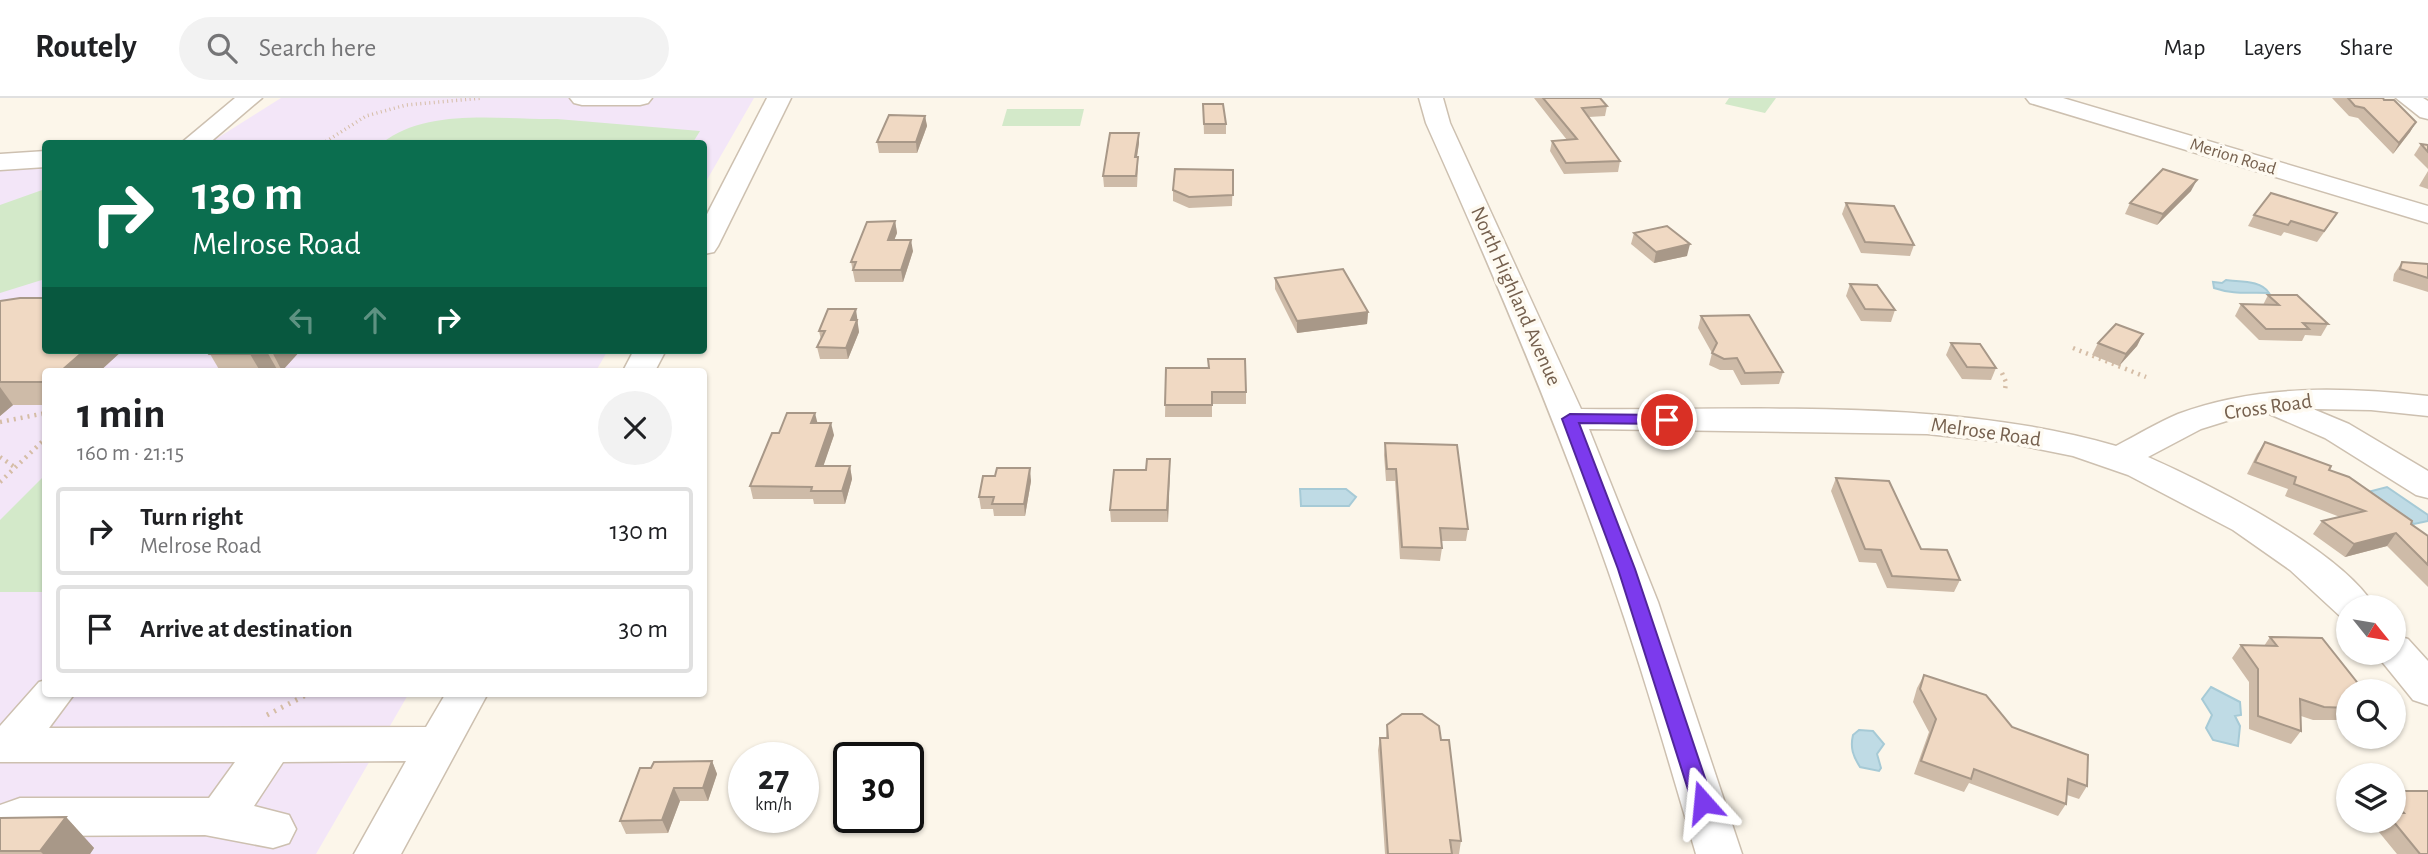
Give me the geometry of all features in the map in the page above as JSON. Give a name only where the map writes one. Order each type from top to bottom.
[{"type":"street","points":[[197,140],[250,98]]},
{"type":"street","points":[[582,98],[640,98]]},
{"type":"street","points":[[707,240],[779,98]]},
{"type":"street","name":"North Highland Avenue","points":[[1431,98],[1438,123],[1515,289],[1570,419],[1642,611],[1719,854]]},
{"type":"street","name":"Merion Road","points":[[2038,98],[2428,215]]},
{"type":"street","points":[[2408,98],[2428,112]]},
{"type":"street","points":[[0,162],[42,159]]},
{"type":"street","name":"Cross Road","points":[[2119,458],[2200,418],[2269,403],[2333,415],[2428,406]]},
{"type":"street","points":[[2333,415],[2428,487]]},
{"type":"street","name":"Melrose Road","points":[[1570,419],[1891,422],[1962,425],[2031,436],[2119,458],[2229,512],[2296,554],[2343,595]]},
{"type":"street","points":[[2406,664],[2428,689]]},
{"type":"street","points":[[4,745],[50,697]]},
{"type":"street","points":[[377,854],[465,697]]},
{"type":"street","points":[[4,745],[438,744]]},
{"type":"street","points":[[220,819],[271,745]]},
{"type":"street","points":[[0,825],[20,817],[205,816],[273,829]]},
{"type":"path","points":[[328,140],[366,116],[406,105],[483,98]]},
{"type":"path","points":[[2073,348],[2146,377]]},
{"type":"path","points":[[2002,373],[2006,382],[2005,390]]},
{"type":"path","points":[[0,422],[42,414]]},
{"type":"path","points":[[0,482],[42,442]]},
{"type":"path","points":[[0,457],[16,468]]},
{"type":"shaded area","points":[[281,98],[754,98],[707,180],[707,140],[214,140]]},
{"type":"shaded area","points":[[42,168],[42,354],[606,354],[598,368],[42,368],[42,697],[407,697],[316,854],[0,854],[0,170]]},
{"type":"green space","points":[[1729,98],[1776,98],[1765,113],[1725,104]]},
{"type":"green space","points":[[1007,109],[1084,109],[1080,126],[1002,126]]},
{"type":"green space","points":[[489,118],[557,119],[700,131],[694,140],[387,140],[421,124]]},
{"type":"green space","points":[[42,190],[42,280],[0,293],[0,205]]},
{"type":"green space","points":[[42,478],[42,592],[0,592],[0,520]]},
{"type":"water","points":[[2226,280],[2256,284],[2269,293],[2214,288],[2213,282],[2222,283]]},
{"type":"water","points":[[2387,487],[2428,515],[2428,521],[2414,524],[2368,492]]},
{"type":"water","points":[[1300,489],[1346,489],[1356,497],[1349,506],[1301,506]]},
{"type":"water","points":[[2211,687],[2240,702],[2241,715],[2235,716],[2240,726],[2238,746],[2213,740],[2206,728],[2212,715],[2202,699]]},
{"type":"water","points":[[1859,730],[1873,731],[1884,744],[1877,754],[1881,768],[1879,771],[1860,767],[1856,759],[1852,740]]},
{"type":"building","points":[[1543,98],[1600,98],[1607,106],[1582,108],[1620,161],[1566,163],[1552,141],[1577,139]]},
{"type":"building","points":[[2348,98],[2394,100],[2416,122],[2399,143],[2364,108],[2355,106]]},
{"type":"building","points":[[1203,104],[1223,104],[1226,124],[1204,124]]},
{"type":"building","points":[[889,115],[925,116],[916,142],[877,142]]},
{"type":"building","points":[[1110,133],[1139,133],[1135,157],[1138,157],[1136,176],[1103,176]]},
{"type":"building","points":[[1175,169],[1233,170],[1233,195],[1189,197],[1173,190]]},
{"type":"building","points":[[2163,169],[2197,180],[2163,214],[2130,203]]},
{"type":"building","points":[[2271,193],[2337,213],[2324,231],[2291,221],[2288,225],[2254,215]]},
{"type":"building","points":[[1846,203],[1894,206],[1914,245],[1865,242]]},
{"type":"building","points":[[895,221],[888,240],[911,240],[901,270],[853,270],[856,262],[851,262],[867,222]]},
{"type":"building","points":[[1667,226],[1690,244],[1656,252],[1634,233]]},
{"type":"building","points":[[2402,262],[2428,264],[2428,278],[2400,269]]},
{"type":"building","points":[[1343,269],[1368,312],[1297,321],[1275,278]]},
{"type":"building","points":[[1850,284],[1877,285],[1895,310],[1865,309]]},
{"type":"building","points":[[2268,295],[2297,295],[2328,324],[2303,323],[2309,329],[2266,329],[2241,304],[2279,305]]},
{"type":"building","points":[[42,298],[42,354],[80,354],[64,368],[42,368],[42,382],[0,382],[0,301]]},
{"type":"building","points":[[828,309],[856,309],[851,320],[857,320],[846,348],[817,347],[825,331],[819,331]]},
{"type":"building","points":[[1749,315],[1783,372],[1745,373],[1737,358],[1724,359],[1712,353],[1717,343],[1701,316]]},
{"type":"building","points":[[2116,324],[2143,334],[2126,354],[2098,343]]},
{"type":"building","points":[[1951,343],[1980,344],[1996,368],[1967,367]]},
{"type":"building","points":[[1208,359],[1245,359],[1246,392],[1212,392],[1212,405],[1165,405],[1166,368],[1209,368]]},
{"type":"building","points":[[787,413],[815,413],[811,423],[831,423],[816,466],[850,466],[842,491],[811,491],[812,487],[750,486],[772,433],[779,433]]},
{"type":"building","points":[[2265,442],[2331,466],[2329,470],[2349,477],[2412,521],[2411,524],[2428,536],[2428,565],[2396,533],[2354,544],[2322,521],[2365,511],[2294,484],[2296,477],[2255,462]]},
{"type":"building","points":[[1385,443],[1457,445],[1468,529],[1440,528],[1442,548],[1402,547],[1396,469],[1387,469]]},
{"type":"building","points":[[1147,459],[1170,459],[1167,510],[1110,510],[1114,470],[1146,470]]},
{"type":"building","points":[[997,468],[1030,468],[1024,504],[992,504],[994,497],[979,497],[983,476],[995,476]]},
{"type":"building","points":[[1836,478],[1889,481],[1921,549],[1947,550],[1960,580],[1892,576],[1881,550],[1865,549]]},
{"type":"building","points":[[2270,637],[2322,638],[2336,656],[2336,665],[2343,665],[2354,679],[2336,679],[2336,708],[2324,707],[2300,699],[2301,731],[2258,716],[2258,669],[2241,645],[2277,646]]},
{"type":"building","points":[[1924,675],[1986,695],[2012,727],[2088,755],[2087,786],[2068,779],[2066,804],[1974,769],[1971,779],[1921,761],[1936,719],[1920,689]]},
{"type":"building","points":[[1402,714],[1422,714],[1439,726],[1441,740],[1449,740],[1461,841],[1450,840],[1452,854],[1388,854],[1380,738],[1388,738],[1387,725]]},
{"type":"building","points":[[712,761],[703,788],[674,788],[662,820],[620,821],[640,768],[651,768],[654,762]]},
{"type":"building","points":[[2406,791],[2428,791],[2428,854],[2420,854],[2403,833],[2406,833]]},
{"type":"building","points":[[66,817],[40,851],[0,851],[0,818]]},
{"type":"route","points":[[1667,420],[1570,419],[1627,569],[1703,802]]}]
